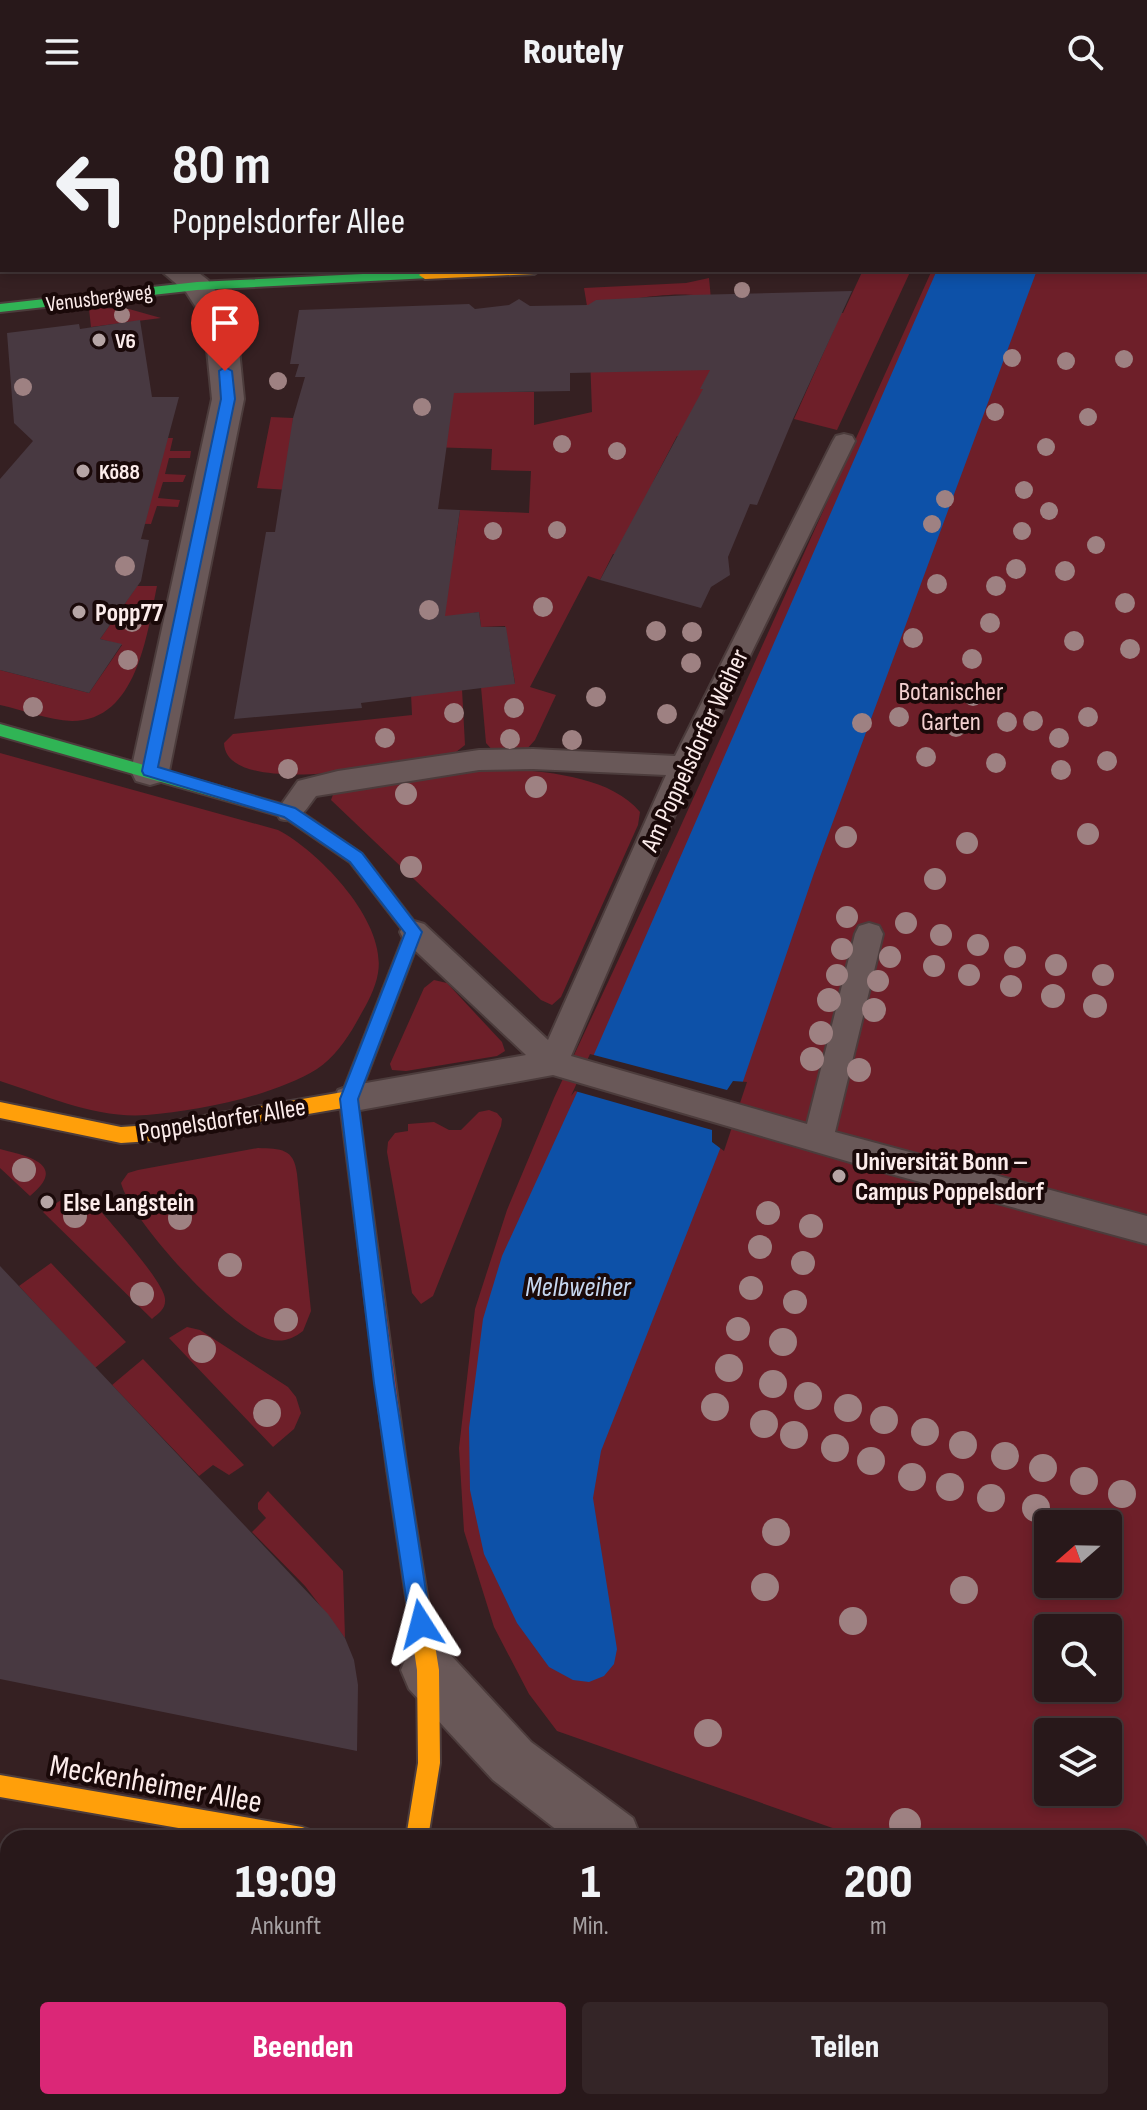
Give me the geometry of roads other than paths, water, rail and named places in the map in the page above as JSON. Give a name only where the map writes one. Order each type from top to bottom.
[{"type":"street","name":"Venusbergweg","points":[[0,308],[186,278],[447,272]]},
{"type":"street","points":[[150,771],[228,399],[220,320],[186,278]]},
{"type":"street","points":[[0,730],[289,812],[356,858],[414,932],[349,1099],[384,1383],[428,1670],[429,1763],[418,1830]]},
{"type":"street","name":"Poppelsdorfer Allee","points":[[0,1110],[121,1135],[151,1133],[349,1099]]},
{"type":"street","points":[[428,1670],[512,1761],[603,1830]]},
{"type":"street","name":"Meckenheimer Allee","points":[[0,1786],[256,1830]]},
{"type":"lane","name":"Am Poppelsdorfer Weiher","points":[[564,1066],[683,766],[844,441]]},
{"type":"lane","points":[[289,812],[307,788],[479,760],[683,766]]},
{"type":"lane","points":[[414,932],[564,1066]]},
{"type":"lane","points":[[818,1138],[869,934]]},
{"type":"lane","points":[[349,1099],[564,1066],[1147,1230]]},
{"type":"water","name":"Melbweiher","points":[[936,272],[1036,272],[814,873],[720,1149],[601,1451],[593,1498],[617,1649],[614,1664],[604,1676],[589,1682],[573,1680],[549,1667],[517,1623],[484,1554],[470,1490],[469,1428],[483,1319],[502,1256],[585,1075]]},
{"type":"place","name":"V6","points":[[99,340]]},
{"type":"place","name":"Kö88","points":[[83,471]]},
{"type":"place","name":"Popp77","points":[[79,612]]},
{"type":"place","name":"Universität Bonn – Campus Poppelsdorf","points":[[839,1176]]},
{"type":"place","name":"Else Langstein","points":[[47,1202]]},
{"type":"park label","name":"Botanischer Garten","points":[[951,706]]}]
